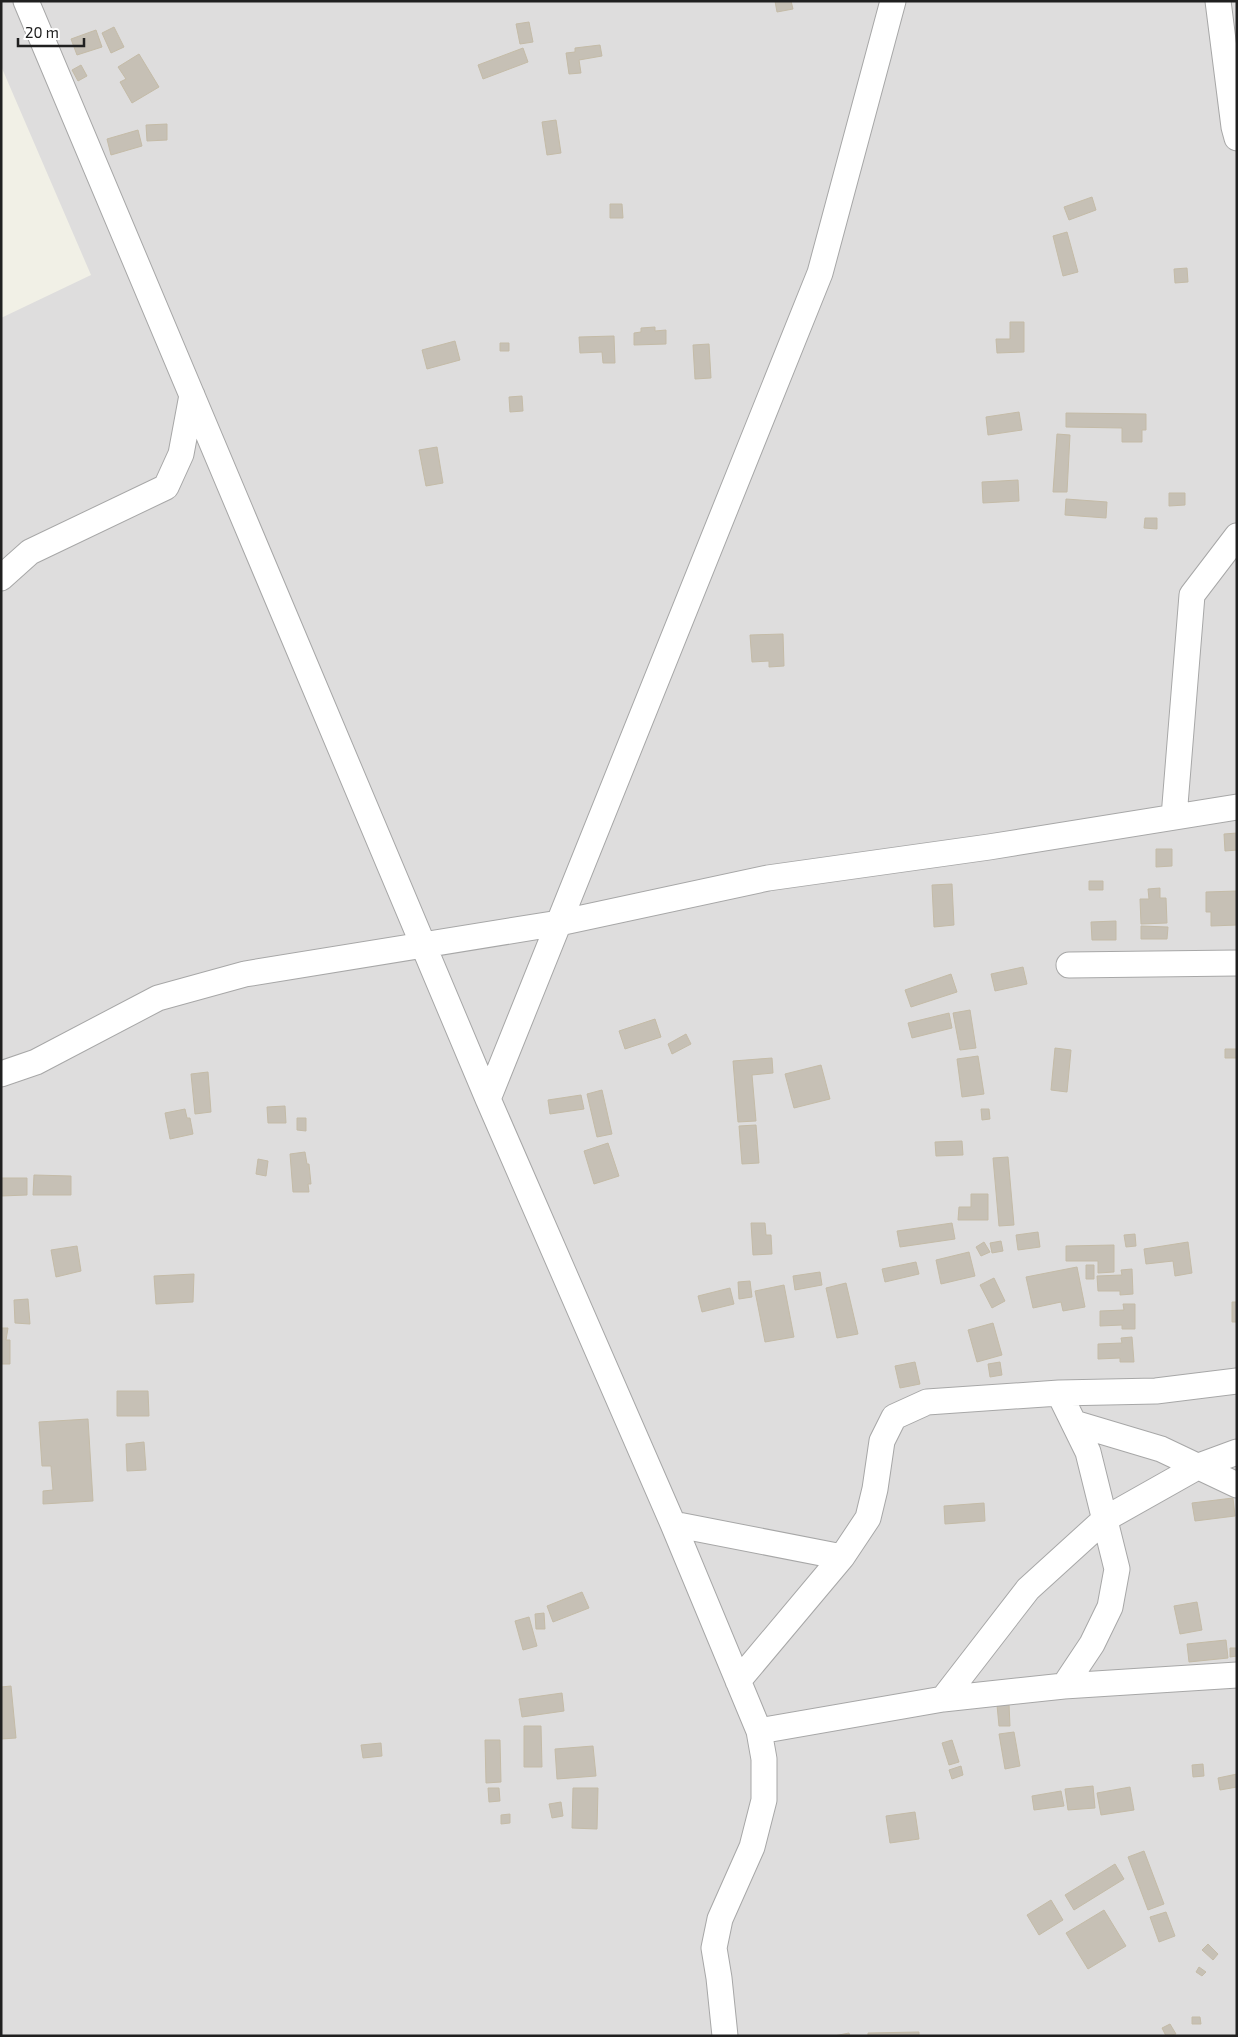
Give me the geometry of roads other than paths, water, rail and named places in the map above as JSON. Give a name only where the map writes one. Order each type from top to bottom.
[{"type":"street","points":[[26,1],[488,1099],[673,1524],[760,1731],[764,1760],[764,1800],[752,1847],[720,1919],[714,1948],[725,2036]]},
{"type":"street","points":[[488,1099],[820,273],[893,1]]},
{"type":"street","points":[[1218,1],[1237,138]]},
{"type":"street","points":[[1,578],[30,552],[166,487],[181,454],[192,395]]},
{"type":"street","points":[[1174,817],[1192,595],[1237,536]]},
{"type":"street","points":[[1,1074],[36,1062],[158,998],[245,974],[559,923],[768,878],[988,847],[1237,807]]},
{"type":"street","points":[[1069,965],[1237,963]]},
{"type":"street","points":[[738,1681],[842,1557],[868,1518],[876,1488],[882,1441],[894,1417],[927,1402],[1059,1393],[1156,1391],[1237,1382]]},
{"type":"street","points":[[1059,1393],[1088,1452],[1117,1569],[1110,1607],[1092,1644],[1064,1686]]},
{"type":"street","points":[[1074,1423],[1161,1449],[1237,1485]]},
{"type":"street","points":[[943,1699],[1028,1590],[1105,1519],[1199,1466],[1237,1452]]},
{"type":"street","points":[[673,1524],[842,1557]]},
{"type":"street","points":[[760,1731],[943,1699],[1064,1686],[1237,1675]]}]
